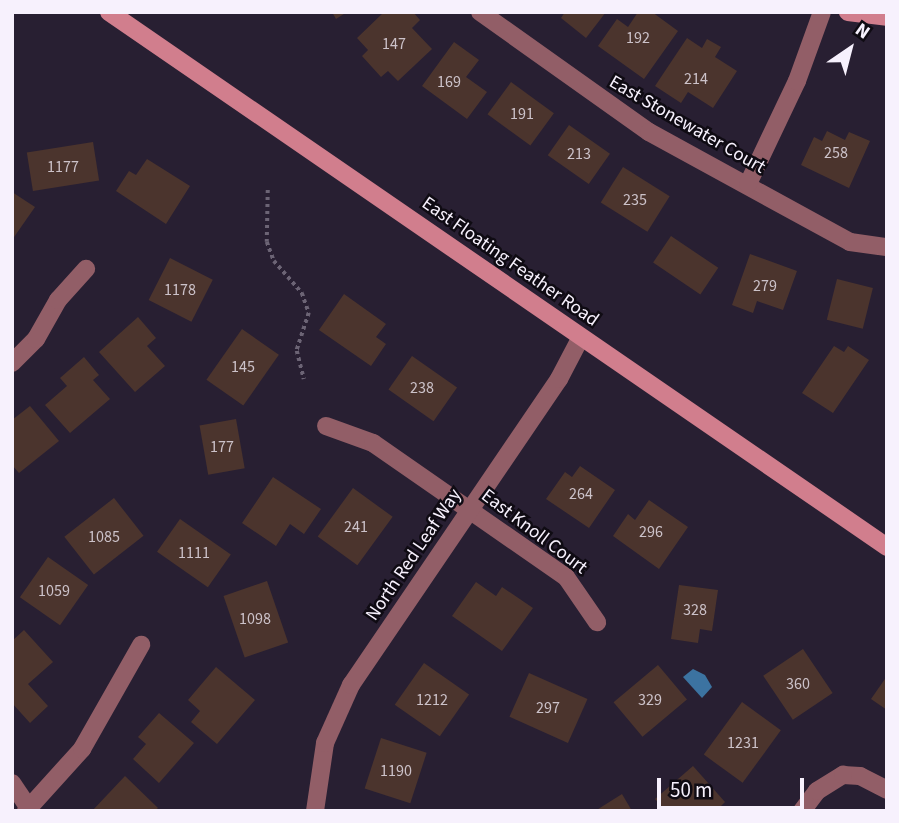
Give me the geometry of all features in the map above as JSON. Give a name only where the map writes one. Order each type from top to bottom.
[{"type":"main road","name":"East Floating Feather Road","points":[[109,12],[887,547]]},
{"type":"main road","points":[[848,12],[887,17]]},
{"type":"street","name":"East Stonewater Court","points":[[481,12],[624,117],[850,242],[887,247]]},
{"type":"street","points":[[748,184],[797,81],[822,12]]},
{"type":"street","points":[[12,363],[36,339],[58,300],[86,269]]},
{"type":"street","name":"North Red Leaf Way","points":[[315,811],[319,769],[335,715],[469,509],[559,379],[581,337]]},
{"type":"street","name":"East Knoll Court","points":[[326,426],[373,443],[566,577],[597,622]]},
{"type":"street","points":[[12,783],[28,810],[82,749],[141,645]]},
{"type":"street","points":[[802,811],[817,791],[843,775],[860,776],[887,790]]},
{"type":"path","points":[[268,190],[267,242],[274,261],[302,293],[309,313],[297,351],[304,379]]},
{"type":"water","points":[[693,669],[705,675],[712,687],[702,698],[683,677]]},
{"type":"building","points":[[332,12],[347,12],[336,19]]},
{"type":"building","points":[[384,12],[413,12],[420,20],[412,28],[432,49],[398,81],[388,71],[381,77],[362,56],[368,50],[357,38]]},
{"type":"building","points":[[565,12],[606,12],[586,38],[561,18]]},
{"type":"building","points":[[638,12],[652,12],[678,31],[644,79],[598,46],[617,19],[628,27]]},
{"type":"building","points":[[687,38],[702,48],[707,39],[721,47],[715,57],[737,71],[713,108],[688,92],[681,103],[655,86]]},
{"type":"building","points":[[454,42],[479,60],[466,77],[487,92],[467,119],[422,86]]},
{"type":"building","points":[[511,82],[554,113],[530,146],[487,114]]},
{"type":"building","points":[[569,125],[610,154],[589,184],[548,155]]},
{"type":"building","points":[[827,131],[845,140],[849,132],[870,141],[849,188],[801,165],[814,137],[822,141]]},
{"type":"building","points":[[93,142],[99,181],[33,191],[27,152]]},
{"type":"building","points":[[147,159],[190,186],[166,224],[116,191],[129,171],[136,175]]},
{"type":"building","points":[[623,167],[670,196],[647,232],[601,203]]},
{"type":"building","points":[[12,192],[35,207],[12,240]]},
{"type":"building","points":[[671,236],[718,268],[700,294],[653,263]]},
{"type":"building","points":[[750,254],[797,271],[783,310],[757,301],[753,313],[732,305]]},
{"type":"building","points":[[170,258],[213,280],[191,322],[149,300]]},
{"type":"building","points":[[837,279],[873,288],[863,329],[827,320]]},
{"type":"building","points":[[344,294],[386,324],[376,337],[386,344],[371,366],[319,330]]},
{"type":"building","points":[[138,317],[156,338],[147,346],[165,366],[135,392],[99,352]]},
{"type":"building","points":[[242,329],[279,355],[243,406],[206,380]]},
{"type":"building","points":[[834,346],[844,352],[848,346],[869,360],[833,413],[802,393]]},
{"type":"building","points":[[412,356],[457,388],[434,421],[388,390]]},
{"type":"building","points":[[84,357],[99,375],[93,380],[110,399],[70,433],[45,405],[67,386],[60,378]]},
{"type":"building","points":[[30,406],[59,441],[19,473],[12,465],[12,420]]},
{"type":"building","points":[[236,419],[245,468],[208,475],[200,425]]},
{"type":"building","points":[[580,466],[615,490],[589,528],[546,499],[565,472],[572,477]]},
{"type":"building","points":[[273,477],[321,509],[304,534],[290,524],[276,546],[242,523]]},
{"type":"building","points":[[353,488],[393,517],[357,565],[318,537]]},
{"type":"building","points":[[114,498],[144,536],[94,575],[64,537]]},
{"type":"building","points":[[649,500],[688,527],[659,569],[613,536],[628,514],[635,520]]},
{"type":"building","points":[[180,519],[231,555],[208,587],[157,552]]},
{"type":"building","points":[[48,557],[88,585],[60,625],[20,597]]},
{"type":"building","points":[[267,581],[288,642],[245,657],[224,596]]},
{"type":"building","points":[[476,582],[496,596],[502,587],[533,608],[502,651],[452,616]]},
{"type":"building","points":[[679,585],[718,590],[712,631],[700,629],[698,643],[671,639]]},
{"type":"building","points":[[24,630],[53,662],[28,684],[48,706],[30,723],[12,703],[12,641]]},
{"type":"building","points":[[803,649],[833,693],[793,720],[763,676]]},
{"type":"building","points":[[424,663],[469,695],[440,736],[395,705]]},
{"type":"building","points":[[658,665],[687,699],[642,737],[614,702]]},
{"type":"building","points":[[216,667],[255,700],[217,744],[191,722],[200,711],[188,700]]},
{"type":"building","points":[[529,673],[587,699],[568,743],[509,717]]},
{"type":"building","points":[[887,676],[887,710],[871,699]]},
{"type":"building","points":[[742,702],[781,730],[743,783],[704,755]]},
{"type":"building","points":[[159,713],[194,743],[159,783],[133,759],[146,744],[138,737]]},
{"type":"building","points":[[381,738],[427,753],[410,803],[365,788]]},
{"type":"building","points":[[693,766],[725,802],[716,811],[666,811],[655,799]]},
{"type":"building","points":[[125,776],[158,808],[154,811],[92,811]]},
{"type":"building","points":[[622,794],[632,811],[595,811]]}]
